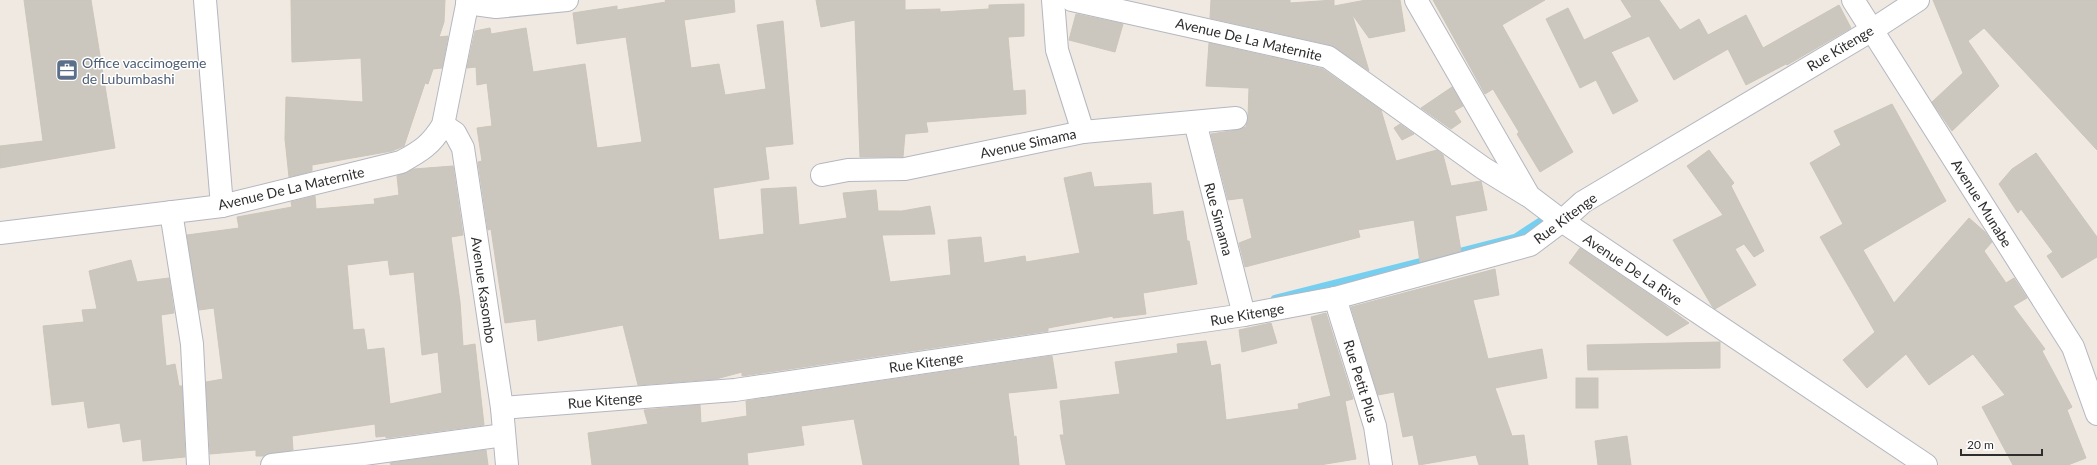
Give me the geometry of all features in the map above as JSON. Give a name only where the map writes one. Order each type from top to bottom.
[{"type":"street","points":[[205,0],[222,206]]},
{"type":"street","name":"Avenue De La Maternite","points":[[0,233],[222,206],[401,162],[422,150],[434,140],[443,125],[468,1],[496,7],[567,0]]},
{"type":"street","points":[[1053,0],[1057,50],[1083,132]]},
{"type":"street","name":"Avenue De La Maternite","points":[[1072,0],[1328,57],[1483,168],[1529,196]]},
{"type":"street","name":"Avenue De La Rive","points":[[1416,0],[1529,196],[1562,221],[1926,465]]},
{"type":"street","name":"Avenue Munabe","points":[[1853,0],[2073,347],[2097,414]]},
{"type":"street","name":"Rue Kitenge","points":[[502,408],[735,390],[1244,315],[1335,298],[1530,245],[1562,221],[1583,202],[1872,30],[1918,0]]},
{"type":"street","name":"Avenue Simama","points":[[822,175],[848,170],[905,169],[1083,132],[1236,118]]},
{"type":"street","name":"Rue Simama","points":[[1195,122],[1244,315]]},
{"type":"street","name":"Avenue Kasombo","points":[[443,125],[455,133],[463,148],[502,408],[507,465]]},
{"type":"street","points":[[171,212],[192,344],[198,465]]},
{"type":"street","name":"Rue Petit Plus","points":[[1335,298],[1375,426],[1381,465]]},
{"type":"street","points":[[272,465],[357,456],[504,435]]},
{"type":"building","points":[[24,0],[91,0],[115,148],[0,168],[0,146],[43,141]]},
{"type":"building","points":[[291,0],[445,0],[444,22],[439,37],[448,36],[442,68],[433,69],[428,84],[425,83],[404,146],[392,151],[312,165],[312,171],[289,177],[285,139],[286,97],[363,102],[361,58],[292,62]]},
{"type":"building","points":[[665,0],[734,0],[735,12],[684,20],[691,68],[719,64],[725,95],[766,89],[757,25],[783,21],[793,144],[765,147],[769,179],[713,188],[719,240],[764,234],[761,189],[796,187],[799,225],[847,218],[843,193],[876,190],[878,211],[902,211],[930,206],[935,234],[882,235],[890,282],[951,275],[948,240],[981,237],[984,263],[1025,256],[1026,262],[1080,253],[1064,178],[1091,172],[1094,187],[1151,183],[1153,215],[1183,211],[1187,241],[1189,241],[1197,284],[1143,293],[1146,314],[1113,318],[1113,316],[1048,328],[1048,331],[742,376],[742,372],[716,379],[638,385],[623,325],[538,341],[536,319],[505,323],[491,229],[488,230],[478,162],[482,161],[477,128],[492,126],[487,83],[477,85],[476,67],[467,68],[475,31],[490,28],[491,34],[526,28],[533,72],[585,64],[597,148],[642,142],[626,37],[577,44],[573,13],[617,6],[617,10],[666,2]]},
{"type":"building","points":[[816,0],[905,0],[905,10],[940,9],[940,12],[989,9],[989,5],[1024,4],[1024,36],[1008,37],[1013,91],[1025,90],[1026,114],[926,122],[928,132],[905,134],[903,157],[860,157],[855,20],[821,27]]},
{"type":"building","points":[[1211,0],[1290,0],[1290,3],[1334,0],[1334,6],[1366,0],[1400,0],[1405,31],[1369,38],[1352,14],[1369,71],[1331,45],[1210,18]]},
{"type":"building","points":[[1433,0],[1545,0],[1502,25],[1573,152],[1540,172],[1517,134],[1519,132],[1493,89],[1485,94]]},
{"type":"building","points":[[1621,0],[1659,0],[1680,30],[1699,19],[1708,35],[1746,15],[1763,48],[1839,5],[1851,28],[1787,65],[1786,64],[1746,85],[1728,49],[1674,80],[1649,36],[1611,52],[1638,101],[1613,114],[1596,80],[1580,88],[1546,19],[1568,8],[1584,40],[1632,17]]},
{"type":"building","points":[[1933,0],[2097,0],[2097,150],[1984,28],[1968,41],[1999,86],[1952,131],[1932,102],[1963,73]]},
{"type":"building","points":[[1076,14],[1123,24],[1115,52],[1069,40]]},
{"type":"building","points":[[1209,43],[1323,69],[1381,110],[1396,161],[1437,150],[1443,155],[1451,186],[1481,181],[1487,210],[1455,216],[1461,251],[1420,262],[1414,220],[1358,230],[1360,237],[1245,267],[1239,243],[1252,238],[1243,198],[1228,200],[1211,134],[1246,127],[1248,117],[1249,88],[1206,86]]},
{"type":"building","points":[[1452,87],[1463,106],[1454,111],[1461,122],[1451,129],[1421,108]]},
{"type":"building","points":[[1892,104],[1946,201],[1863,250],[1894,303],[1969,218],[1985,232],[1992,242],[1984,251],[2006,283],[2014,278],[2027,298],[2013,306],[2045,349],[2042,351],[2072,407],[2067,410],[2086,458],[2068,465],[2013,465],[1982,407],[2005,395],[1973,354],[1929,385],[1906,354],[1867,388],[1843,360],[1875,332],[1820,237],[1843,224],[1810,163],[1841,145],[1834,131]]},
{"type":"building","points":[[1400,124],[1414,134],[1402,140],[1394,128]]},
{"type":"building","points":[[1709,150],[1734,183],[1731,186],[1764,251],[1754,257],[1744,244],[1735,249],[1756,285],[1715,309],[1673,240],[1723,215],[1687,166]]},
{"type":"building","points":[[2036,153],[2097,237],[2097,257],[2062,278],[2047,256],[2053,252],[2021,209],[2018,213],[1999,184],[2012,169]]},
{"type":"building","points":[[453,166],[463,235],[451,237],[460,302],[463,346],[475,344],[484,425],[386,438],[386,436],[376,437],[375,424],[292,436],[293,450],[271,453],[264,456],[256,456],[256,450],[210,454],[206,382],[223,379],[214,308],[199,310],[187,235],[239,228],[237,217],[292,207],[291,202],[315,196],[316,209],[375,204],[374,199],[399,195],[397,176],[414,169]],"holes":[[[388,260],[390,275],[414,272],[422,355],[438,352],[442,393],[390,404],[384,348],[367,350],[364,329],[353,330],[347,265]]]},
{"type":"building","points":[[1580,248],[1689,323],[1667,336],[1569,263]]},
{"type":"building","points":[[131,260],[137,282],[169,278],[174,313],[161,315],[166,366],[175,364],[179,386],[182,386],[185,457],[143,461],[141,439],[123,442],[120,423],[88,428],[84,401],[52,405],[43,326],[84,322],[82,310],[97,309],[89,271]]},
{"type":"building","points":[[1495,269],[1499,295],[1473,300],[1488,359],[1542,349],[1547,378],[1495,388],[1512,436],[1524,435],[1528,465],[1479,465],[1476,455],[1419,465],[1413,435],[1403,437],[1394,392],[1378,395],[1351,307]]},
{"type":"building","points":[[1326,313],[1353,399],[1345,401],[1356,459],[1320,465],[1066,465],[1060,435],[1064,435],[1060,401],[1120,394],[1115,362],[1178,353],[1177,344],[1206,341],[1211,366],[1220,364],[1226,420],[1299,409],[1298,404],[1331,396],[1311,317]]},
{"type":"building","points":[[1271,323],[1277,343],[1242,352],[1239,330]]},
{"type":"building","points":[[1720,342],[1720,368],[1588,370],[1587,345]]},
{"type":"building","points":[[1052,356],[1057,388],[1008,393],[1014,437],[1016,436],[1019,465],[863,465],[854,419],[801,426],[804,445],[747,453],[748,465],[592,465],[588,433],[648,424],[644,410],[700,405],[701,423],[747,416],[746,401]]},
{"type":"building","points":[[1576,378],[1598,378],[1598,408],[1576,408]]},
{"type":"building","points":[[1627,436],[1631,465],[1598,465],[1595,441]]},
{"type":"building","points":[[486,450],[488,465],[391,465],[390,463]]},
{"type":"waterway","points":[[1275,299],[1515,238],[1541,221]]},
{"type":"place","name":"Office vaccimogeme de Lubumbashi","points":[[67,70]]}]
